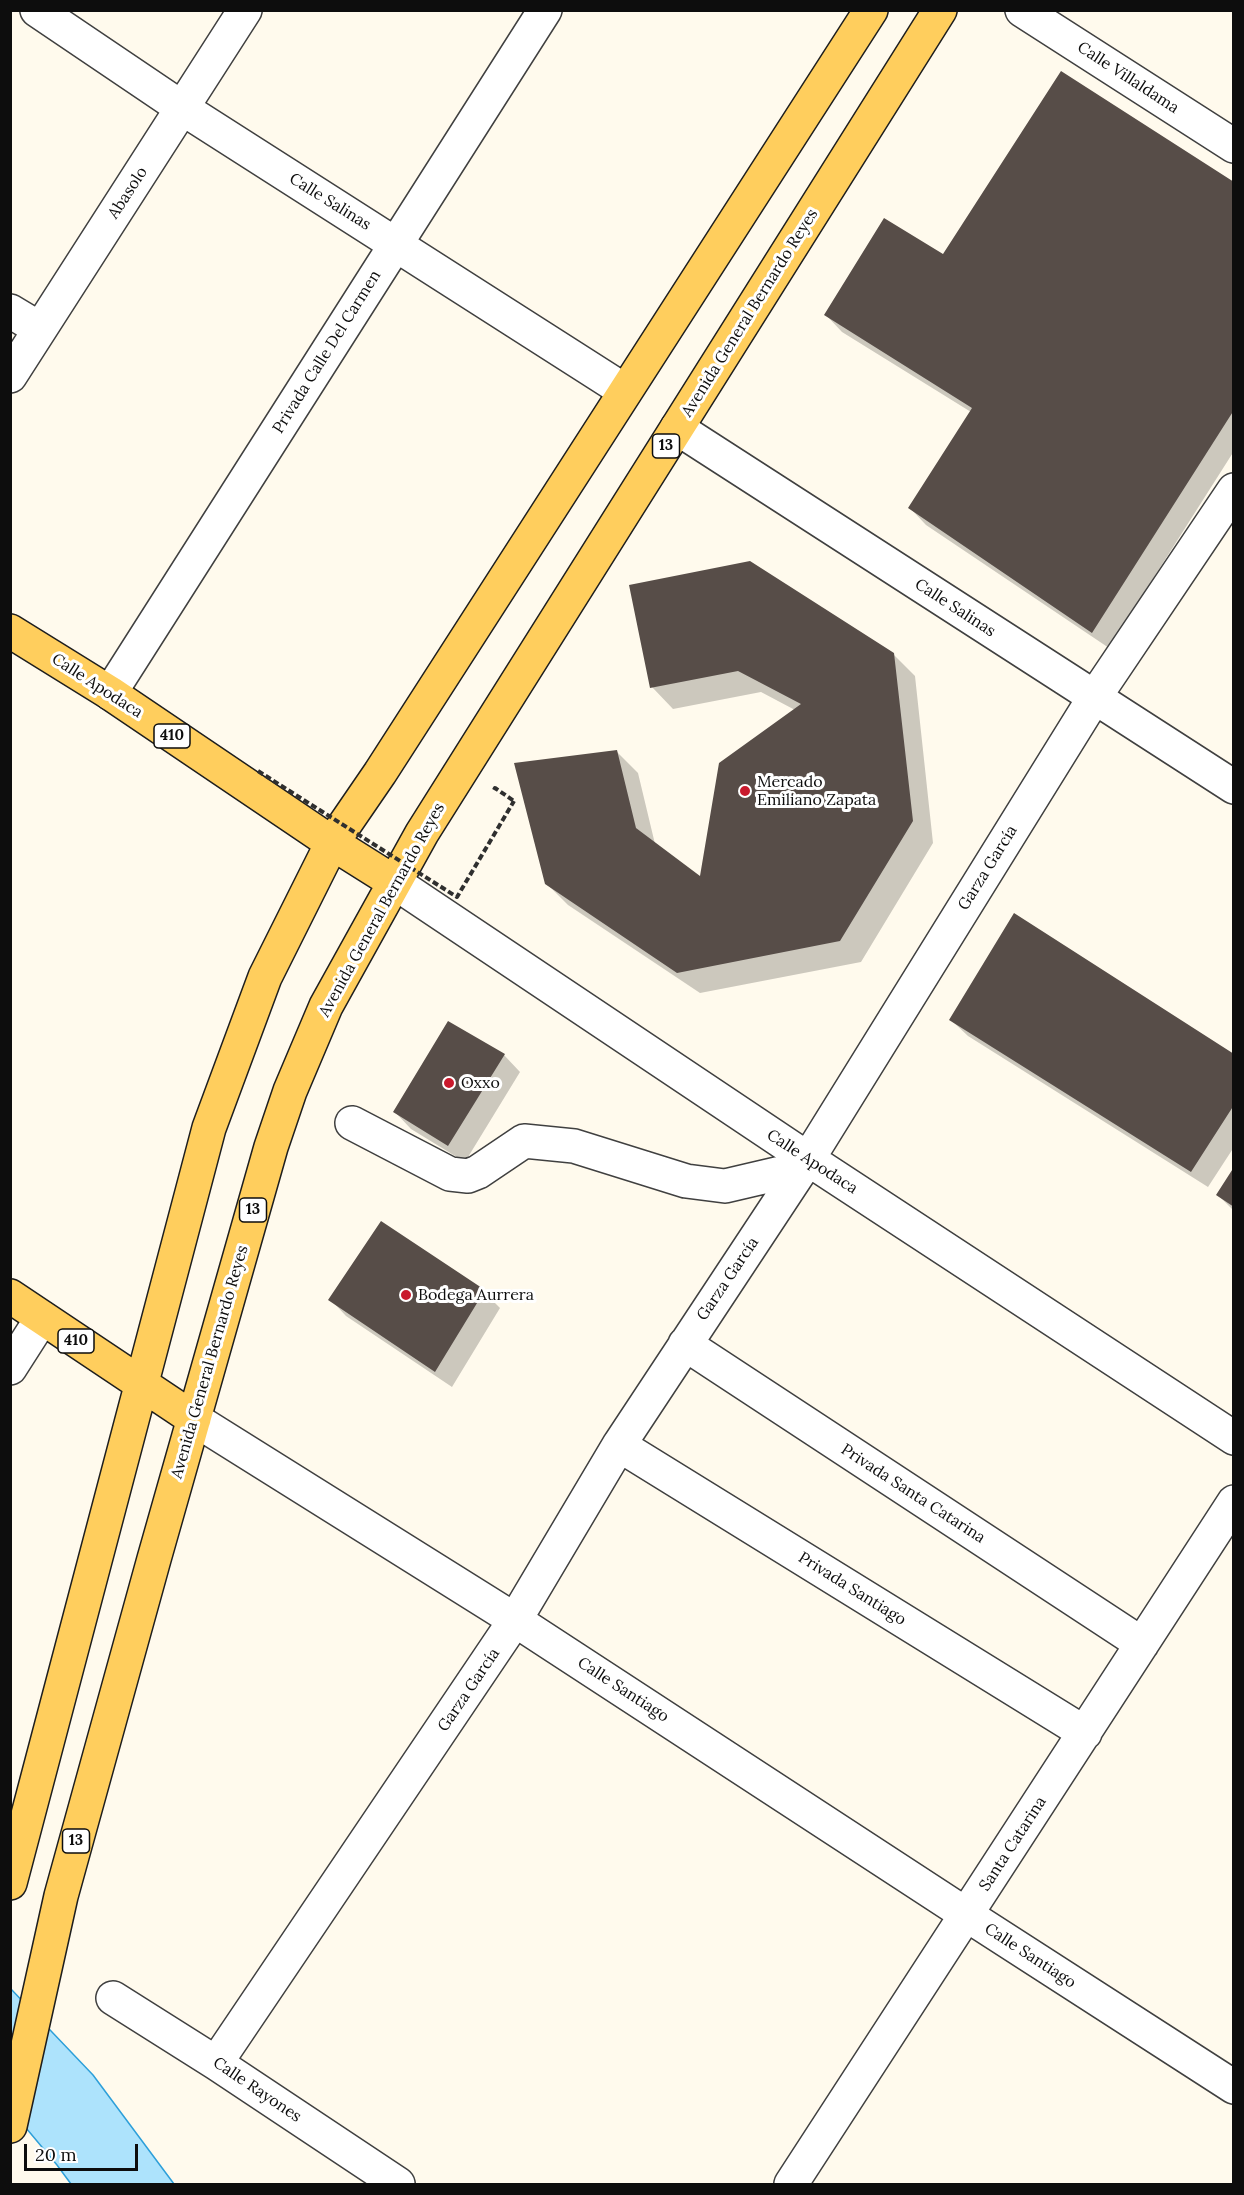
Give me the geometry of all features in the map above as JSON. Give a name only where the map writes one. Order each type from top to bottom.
[{"type":"main road","points":[[10,1883],[209,1128],[266,977],[332,843],[380,773],[871,10]]},
{"type":"main road","name":"Avenida General Bernardo Reyes","points":[[10,2126],[61,1896],[194,1419],[271,1147],[290,1091],[326,1006],[422,833],[940,10]]},
{"type":"main road","name":"Calle Apodaca","points":[[10,631],[110,693],[332,843]]},
{"type":"main road","name":"410","points":[[332,843],[394,882]]},
{"type":"main road","name":"Calle Santiago","points":[[10,1296],[194,1419]]},
{"type":"street","name":"Calle Salinas","points":[[37,10],[182,108],[625,391]]},
{"type":"street","name":"Abasolo","points":[[10,376],[245,10]]},
{"type":"street","name":"Privada Calle Del Carmen","points":[[110,693],[545,10]]},
{"type":"street","name":"Calle Villaldama","points":[[1022,10],[1233,146]]},
{"type":"street","points":[[10,311],[40,329]]},
{"type":"street","name":"Calle Salinas","points":[[677,428],[1233,787]]},
{"type":"street","name":"Garza García","points":[[216,2063],[515,1620],[619,1445],[805,1163],[1094,698],[1233,490]]},
{"type":"street","name":"Calle Apodaca","points":[[394,882],[805,1163],[1233,1438]]},
{"type":"street","points":[[352,1123],[450,1174],[468,1176],[478,1172],[524,1141],[574,1146],[686,1181],[725,1186],[805,1163]]},
{"type":"street","points":[[10,1368],[42,1317]]},
{"type":"street","name":"Privada Santa Catarina","points":[[685,1344],[1142,1644]]},
{"type":"street","name":"Calle Santiago","points":[[194,1419],[515,1620],[1233,2087]]},
{"type":"street","name":"Privada Santiago","points":[[619,1445],[1085,1733]]},
{"type":"street","name":"Santa Catarina","points":[[791,2184],[1233,1502]]},
{"type":"street","name":"Calle Rayones","points":[[113,1998],[216,2063],[398,2184]]},
{"type":"path","points":[[258,771],[457,897],[514,801]]},
{"type":"water","points":[[10,1988],[93,2075],[174,2184],[71,2184],[11,2110]]},
{"type":"building","points":[[1061,71],[1234,182],[1234,410],[1092,633],[908,508],[972,408],[824,315],[884,218],[943,254]]},
{"type":"building","points":[[750,561],[894,653],[913,821],[840,941],[677,973],[545,884],[514,763],[617,750],[636,828],[700,876],[719,763],[801,704],[738,671],[650,688],[629,585]]},
{"type":"building","points":[[1014,913],[1234,1054],[1234,1105],[1191,1172],[949,1020]]},
{"type":"building","name":"Oxxo","points":[[448,1021],[505,1054],[448,1146],[393,1112]]},
{"type":"building","points":[[1234,1167],[1234,1207],[1216,1195]]},
{"type":"building","name":"Bodega Aurrera","points":[[381,1221],[485,1290],[435,1372],[328,1300]]},
{"type":"place","name":"Mercado Emiliano Zapata","points":[[745,791]]},
{"type":"place","name":"Oxxo","points":[[449,1083]]},
{"type":"place","name":"Bodega Aurrera","points":[[406,1295]]}]
